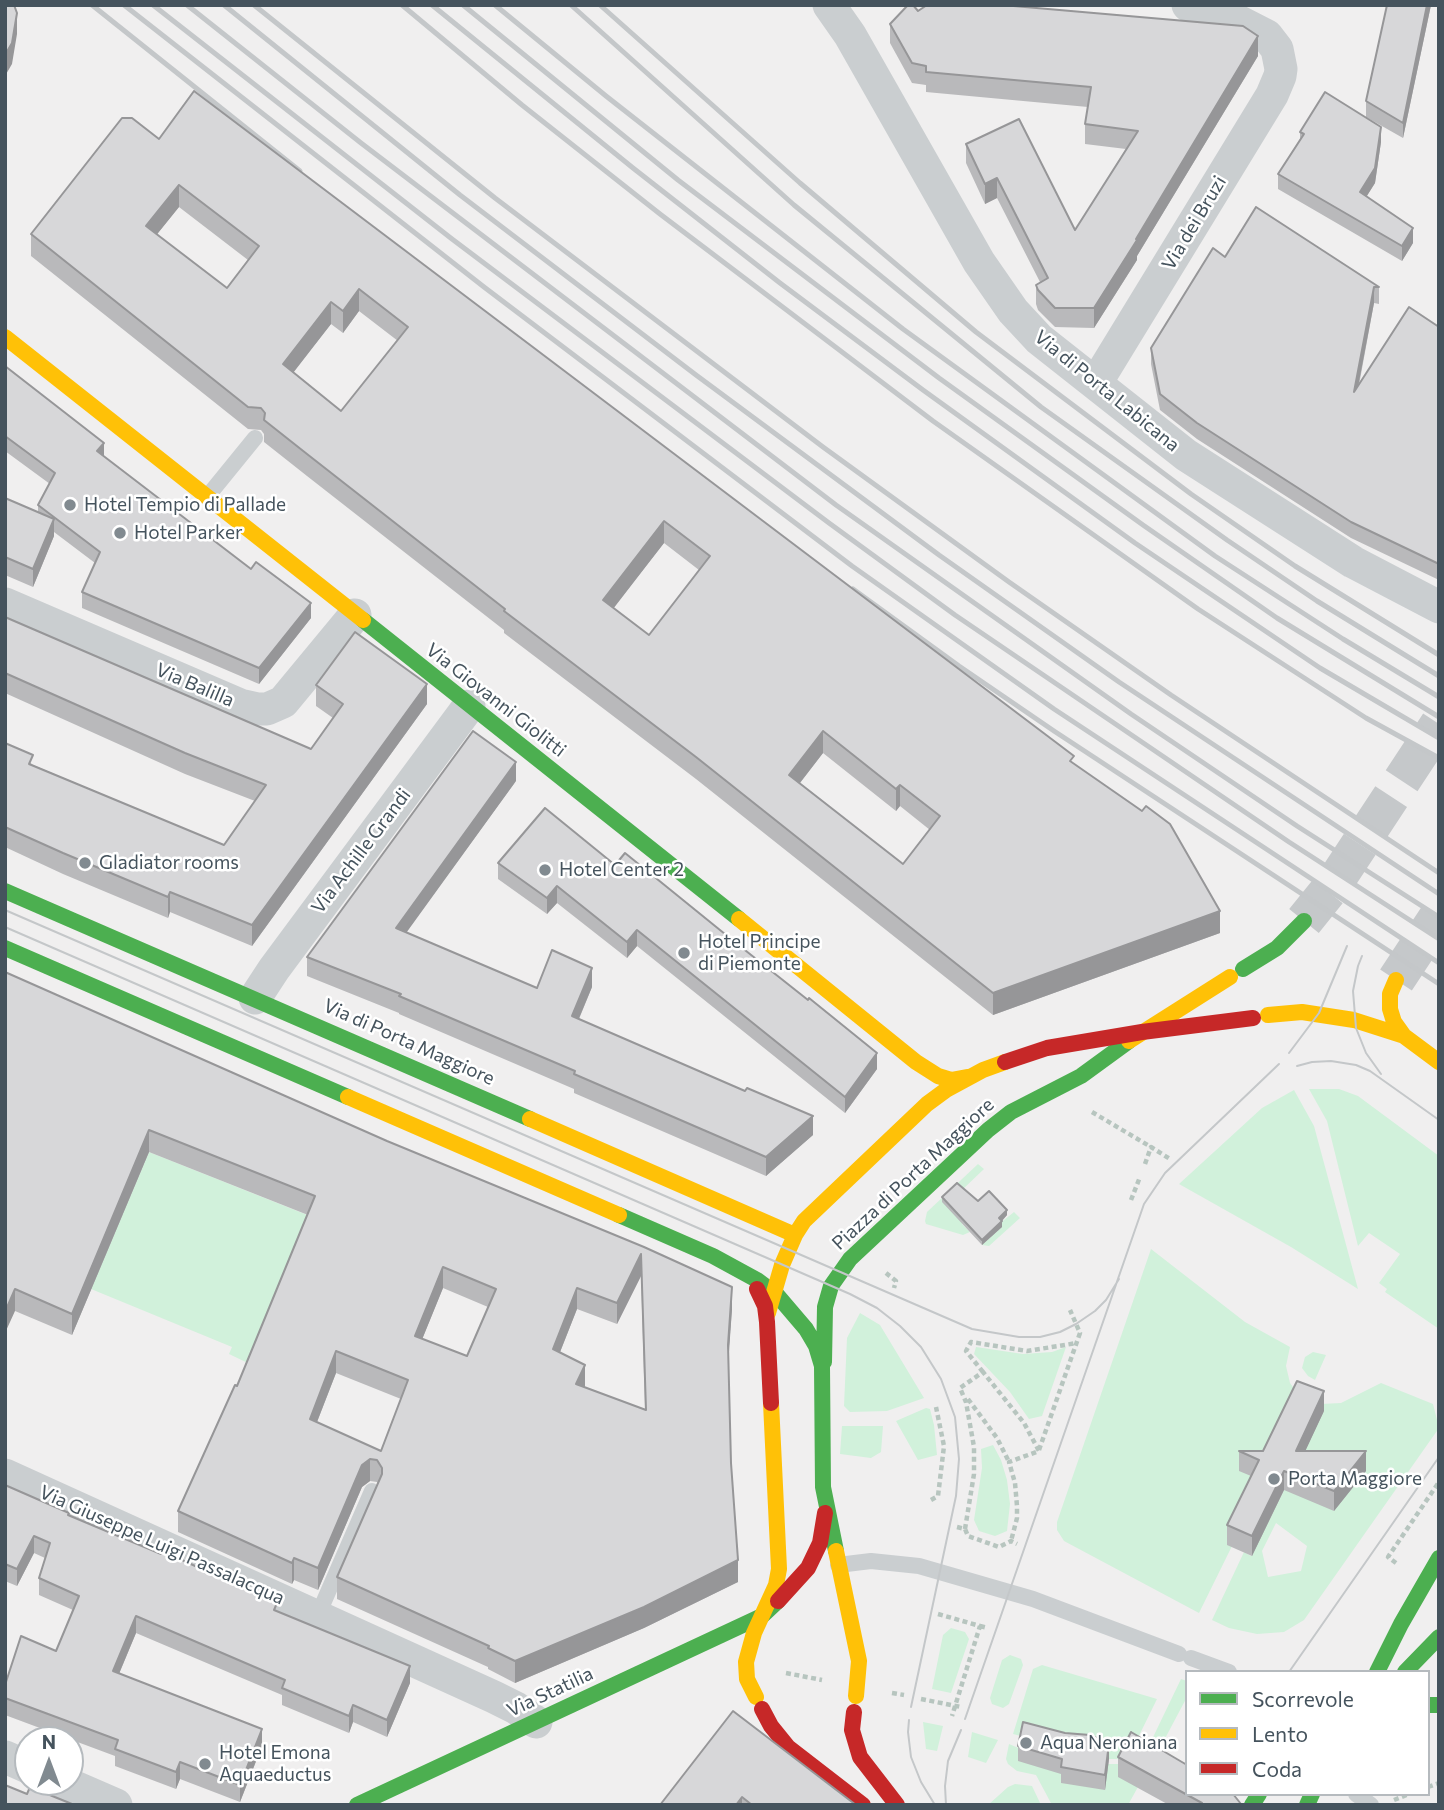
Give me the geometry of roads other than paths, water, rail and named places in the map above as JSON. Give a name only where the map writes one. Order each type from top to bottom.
[{"type":"main road","name":"Via Giovanni Giolitti","points":[[5,337],[745,923],[926,1070],[951,1080],[967,1077]]},
{"type":"main road","name":"Via di Porta Maggiore","points":[[5,891],[795,1234]]},
{"type":"main road","points":[[1142,1032],[1278,948],[1304,921]]},
{"type":"main road","points":[[5,948],[746,1273]]},
{"type":"main road","points":[[1396,980],[1390,994],[1390,1009],[1394,1022],[1404,1036],[1439,1062]]},
{"type":"main road","name":"Piazza di Porta Maggiore","points":[[767,1322],[773,1292],[795,1234],[808,1216],[927,1104],[967,1077],[1047,1048],[1142,1032],[1302,1012],[1354,1020],[1404,1036]]},
{"type":"main road","name":"Piazza di Porta Maggiore","points":[[897,1805],[860,1757],[852,1730],[860,1676],[859,1661],[825,1504],[823,1477],[823,1374],[827,1297],[839,1272],[850,1259],[988,1130],[1011,1112],[1081,1076],[1142,1032]]},
{"type":"main road","name":"Piazza di Porta Maggiore","points":[[746,1273],[786,1303],[806,1329],[818,1353],[823,1374]]},
{"type":"main road","name":"Piazza di Porta Maggiore","points":[[746,1273],[761,1295],[767,1322],[779,1569],[776,1586],[751,1642],[746,1668],[747,1679],[771,1726],[788,1747],[863,1805]]},
{"type":"main road","points":[[762,1616],[797,1583],[815,1556],[820,1543],[825,1504]]},
{"type":"main road","points":[[1378,1670],[1439,1558]]},
{"type":"main road","name":"Via Statilia","points":[[357,1805],[762,1616]]},
{"type":"main road","points":[[1407,1670],[1439,1637]]},
{"type":"street","name":"Via di Porta Labicana","points":[[829,5],[856,45],[965,240],[1002,297],[1039,339],[1186,455],[1353,562],[1439,607]]},
{"type":"street","name":"Via dei Bruzi","points":[[1096,383],[1272,95],[1280,76],[1280,58],[1272,41],[1250,26],[1210,10],[1188,5]]},
{"type":"street","name":"Via Balilla","points":[[5,604],[240,705],[258,709],[267,709],[283,702],[355,615]]},
{"type":"street","name":"Via Achille Grandi","points":[[256,998],[274,968],[469,706]]},
{"type":"street","name":"Via Giuseppe Luigi Passalacqua","points":[[5,1475],[506,1702],[536,1722]]},
{"type":"street","points":[[84,1791],[116,1805]]},
{"type":"lane","points":[[206,497],[255,438]]},
{"type":"lane","points":[[318,1615],[372,1491]]},
{"type":"lane","points":[[838,1565],[871,1561],[919,1566],[1033,1599],[1224,1670]]},
{"type":"tunnel","points":[[1304,921],[1333,885],[1439,724]]},
{"type":"tunnel","points":[[1396,980],[1439,915]]},
{"type":"tram line","points":[[5,910],[972,1329],[1019,1337],[1040,1337],[1060,1332],[1095,1311],[1106,1300],[1119,1279]]},
{"type":"tram line","points":[[5,927],[850,1294],[877,1308],[900,1326],[921,1347],[941,1379],[955,1417],[959,1459],[956,1496],[911,1707]]},
{"type":"tram line","points":[[1289,1053],[1319,1013],[1347,946]]},
{"type":"tram line","points":[[1362,956],[1353,991],[1356,1028],[1366,1053],[1381,1074]]},
{"type":"tram line","points":[[1297,1066],[1331,1061],[1356,1065],[1370,1071],[1439,1120]]},
{"type":"tram line","points":[[965,1719],[1144,1204],[1165,1173],[1279,1064]]},
{"type":"tram line","points":[[1290,1670],[1439,1457]]},
{"type":"tram line","points":[[909,1720],[911,1757],[921,1782],[935,1805]]},
{"type":"tram line","points":[[946,1805],[948,1761],[961,1730]]},
{"type":"railway","points":[[92,5],[300,171]]},
{"type":"railway","points":[[124,5],[484,287],[852,566],[1054,709],[1439,963]]},
{"type":"railway","points":[[153,5],[452,239],[955,615],[1289,842],[1439,939]]},
{"type":"railway","points":[[187,5],[361,143],[836,505],[1131,714],[1297,826],[1439,917]]},
{"type":"railway","points":[[224,5],[460,195],[696,375],[939,555],[1119,682],[1439,894]]},
{"type":"railway","points":[[254,5],[495,198],[823,447],[1171,695],[1439,873]]},
{"type":"railway","points":[[402,5],[522,105],[660,214],[933,421],[1198,609],[1366,718],[1439,758]]},
{"type":"railway","points":[[432,5],[633,168],[923,390],[1135,543],[1320,668],[1439,738]]},
{"type":"railway","points":[[463,5],[678,180],[939,378],[1277,618],[1439,717]]},
{"type":"railway","points":[[495,5],[606,96],[903,329],[1215,556],[1439,697]]},
{"type":"railway","points":[[571,5],[794,205],[1041,407],[1317,601],[1439,676]]},
{"type":"railway","points":[[600,5],[800,183],[976,332],[1191,494],[1295,566],[1439,655]]},
{"type":"railway","points":[[853,589],[1054,731],[1439,984]]},
{"type":"place","name":"Hotel Tempio di Pallade","points":[[70,505]]},
{"type":"place","name":"Hotel Parker","points":[[120,533]]},
{"type":"place","name":"Gladiator rooms","points":[[85,863]]},
{"type":"place","name":"Hotel Center 2","points":[[545,870]]},
{"type":"place","name":"Hotel Principe di Piemonte","points":[[684,953]]},
{"type":"place","name":"Porta Maggiore","points":[[1274,1479]]},
{"type":"place","name":"Aqua Neroniana","points":[[1026,1743]]},
{"type":"place","name":"Hotel Emona Aquaeductus","points":[[205,1764]]}]
